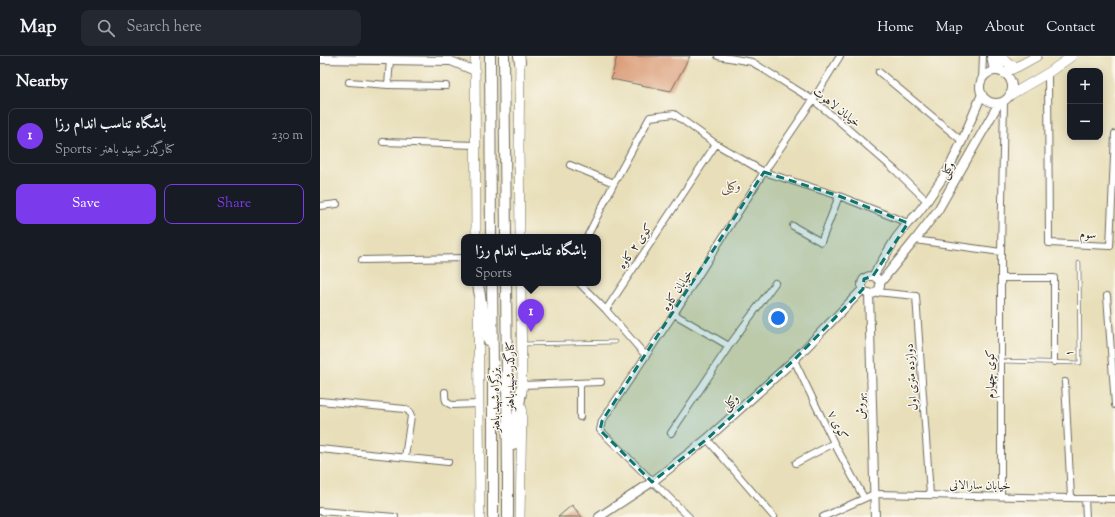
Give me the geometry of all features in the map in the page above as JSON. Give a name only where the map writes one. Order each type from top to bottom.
[{"type":"highway","points":[[490,56],[491,234]]},
{"type":"highway","points":[[504,56],[506,234]]},
{"type":"highway","points":[[478,286],[493,368]]},
{"type":"highway","name":"بزرگراه شهید باهنر","points":[[492,286],[493,517]]},
{"type":"highway","name":"بزرگراه شهید باهنر","points":[[506,286],[508,517]]},
{"type":"highway","points":[[508,475],[522,385]]},
{"type":"main road","points":[[475,56],[476,234]]},
{"type":"main road","points":[[999,56],[1008,64],[1017,68]]},
{"type":"main road","points":[[1000,72],[1017,68],[1037,56]]},
{"type":"main road","points":[[1004,99],[1048,73],[1072,56]]},
{"type":"main road","points":[[520,58],[520,234]]},
{"type":"main road","points":[[478,286],[480,517]]},
{"type":"main road","name":"کنارگذر شهید باهنر","points":[[520,517],[522,385],[521,286]]},
{"type":"street","name":"خیابان لاهوت","points":[[718,56],[752,62],[813,100],[896,171],[927,201]]},
{"type":"street","name":"خیابان کاوه","points":[[652,482],[600,430],[602,420],[674,314],[840,56]]},
{"type":"street","points":[[984,56],[1000,72],[1011,80],[1012,85],[1004,99],[994,103],[985,98],[980,89],[984,56]]},
{"type":"street","points":[[999,56],[1000,72]]},
{"type":"street","points":[[320,59],[376,58],[390,60],[453,58],[475,71]]},
{"type":"street","points":[[388,85],[390,60]]},
{"type":"street","points":[[880,72],[962,141]]},
{"type":"street","points":[[982,80],[989,73],[1000,72]]},
{"type":"street","name":"سوم","points":[[1048,73],[1049,243],[1110,246],[1115,134]]},
{"type":"street","points":[[349,82],[388,85],[446,86]]},
{"type":"street","name":"وکیلی","points":[[873,276],[896,238],[927,201],[948,170],[982,94]]},
{"type":"street","name":"وکیلی","points":[[880,283],[938,210],[1004,99]]},
{"type":"street","name":"کوی چهارم","points":[[1001,497],[1001,252],[1004,99]]},
{"type":"street","points":[[588,234],[650,117],[674,114],[716,144],[764,172],[839,196],[908,223]]},
{"type":"street","points":[[383,142],[475,145]]},
{"type":"street","name":"کوی ۲ کاوه","points":[[606,310],[716,144]]},
{"type":"street","points":[[570,165],[614,183]]},
{"type":"street","points":[[793,226],[821,242],[839,196]]},
{"type":"street","points":[[320,206],[337,204]]},
{"type":"street","points":[[915,240],[1001,252]]},
{"type":"street","points":[[362,260],[461,258]]},
{"type":"street","points":[[868,276],[877,278],[880,283],[880,288],[870,291],[862,284],[864,279],[868,276]]},
{"type":"street","points":[[1001,278],[1054,278],[1054,362]]},
{"type":"street","points":[[671,433],[728,346],[775,283]]},
{"type":"street","points":[[582,286],[606,310],[646,356]]},
{"type":"street","name":"وکیلی","points":[[599,517],[652,482],[707,440],[870,291]]},
{"type":"street","name":"بهروش","points":[[870,291],[875,517]]},
{"type":"street","name":"دوازده متری اول","points":[[870,291],[916,296],[930,495]]},
{"type":"street","points":[[1107,296],[1115,405]]},
{"type":"street","points":[[674,314],[728,346]]},
{"type":"street","name":"کوی ۷","points":[[794,360],[834,443],[864,498]]},
{"type":"street","points":[[522,385],[580,384],[601,382]]},
{"type":"street","points":[[1065,382],[1071,498]]},
{"type":"street","points":[[580,384],[580,417]]},
{"type":"street","points":[[445,392],[448,404],[478,404]]},
{"type":"street","points":[[320,401],[404,409],[409,411],[411,416],[405,457]]},
{"type":"street","points":[[707,440],[774,517]]},
{"type":"street","points":[[796,463],[834,443]]},
{"type":"street","points":[[320,449],[448,462]]},
{"type":"street","points":[[652,482],[689,517]]},
{"type":"street","points":[[824,517],[874,494]]},
{"type":"street","name":"خیابان سارالانی","points":[[874,494],[1115,499]]},
{"type":"street","points":[[1085,499],[1086,517]]},
{"type":"street","points":[[320,510],[395,517]]},
{"type":"lane","name":"۱","points":[[1001,361],[1080,363],[1079,263]]},
{"type":"lane","points":[[522,344],[615,342]]},
{"type":"highlighted area","points":[[764,172],[839,196],[908,223],[873,276],[864,279],[863,289],[794,360],[707,439],[652,482],[600,430],[602,421]]},
{"type":"building","points":[[617,56],[690,56],[671,91],[611,79]]},
{"type":"building","points":[[572,505],[582,517],[558,517]]},
{"type":"place","name":"باشگاه تناسب اندام رزا","points":[[531,332]]},
{"type":"district","name":"وکیلی","points":[[731,185]]}]
